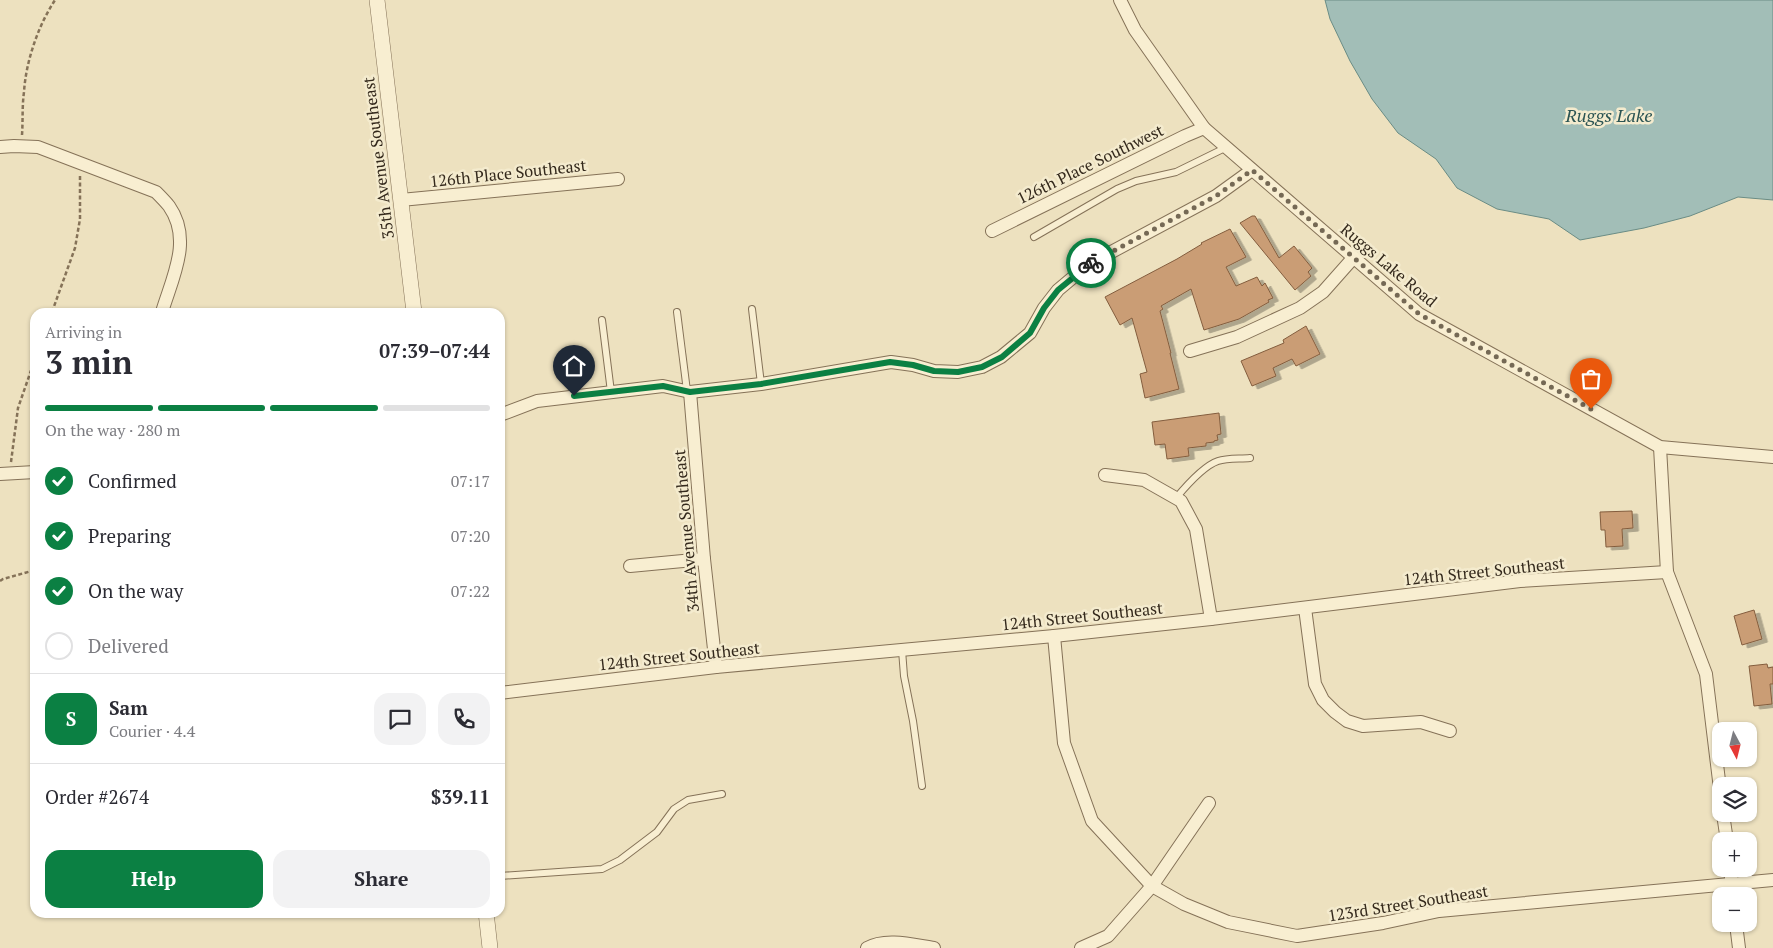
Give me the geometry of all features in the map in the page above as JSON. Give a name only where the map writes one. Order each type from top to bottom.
[{"type":"street","name":"35th Avenue Southeast","points":[[377,0],[414,308]]},
{"type":"street","name":"Ruggs Lake Road","points":[[1120,0],[1135,30],[1204,128],[1419,314],[1660,448],[1773,457]]},
{"type":"street","name":"126th Place Southwest","points":[[992,231],[1204,128]]},
{"type":"street","points":[[0,147],[38,147],[156,192],[169,206],[177,220],[180,234],[180,259],[163,308]]},
{"type":"street","points":[[505,413],[537,401],[663,386],[688,391],[761,384],[890,362],[913,365],[934,371],[958,372],[982,367],[1002,357],[1030,333],[1044,308],[1058,290],[1089,264],[1216,196],[1252,170]]},
{"type":"street","name":"126th Place Southeast","points":[[401,200],[618,179]]},
{"type":"street","points":[[1190,351],[1237,337],[1300,308],[1323,292],[1354,257]]},
{"type":"street","name":"34th Avenue Southeast","points":[[688,391],[716,667]]},
{"type":"street","points":[[1660,448],[1667,572],[1706,674],[1719,777]]},
{"type":"street","points":[[5,474],[30,472]]},
{"type":"street","points":[[1105,475],[1144,480],[1180,501],[1196,529],[1211,619]]},
{"type":"street","points":[[630,566],[704,559]]},
{"type":"street","name":"124th Street Southeast","points":[[505,692],[716,667],[1054,636],[1211,619],[1520,581],[1667,572]]},
{"type":"street","points":[[1305,608],[1315,684],[1323,700],[1335,712],[1347,721],[1362,726],[1421,722],[1450,731]]},
{"type":"street","name":"123rd Street Southeast","points":[[1054,636],[1064,743],[1092,821],[1152,886],[1184,904],[1228,922],[1297,936],[1383,923],[1439,911],[1712,892]]},
{"type":"street","points":[[1081,948],[1108,936],[1152,886],[1209,803]]},
{"type":"street","name":"123rd Street Southeast","points":[[1745,887],[1773,880]]},
{"type":"street","points":[[487,918],[490,948]]},
{"type":"street","points":[[1737,932],[1739,948]]},
{"type":"street","points":[[867,948],[873,945],[898,943],[934,948]]},
{"type":"lane","points":[[1034,237],[1117,188],[1136,181],[1176,172],[1227,147]]},
{"type":"lane","points":[[752,309],[761,384]]},
{"type":"lane","points":[[677,312],[688,391]]},
{"type":"lane","points":[[602,320],[611,392]]},
{"type":"lane","points":[[1176,498],[1188,483],[1218,461],[1250,458]]},
{"type":"lane","points":[[902,650],[904,676],[913,721],[922,786]]},
{"type":"lane","points":[[505,876],[602,869],[620,860],[657,832],[674,809],[688,800],[722,794]]},
{"type":"path","points":[[22,147],[26,75],[36,38],[55,0]]},
{"type":"path","points":[[53,308],[75,248],[80,220],[80,175],[82,164]]},
{"type":"path","points":[[5,474],[18,408],[30,373]]},
{"type":"path","points":[[0,581],[30,571]]},
{"type":"water","name":"Ruggs Lake","points":[[1325,0],[1773,0],[1773,200],[1738,197],[1690,216],[1644,228],[1580,240],[1549,219],[1497,209],[1457,188],[1436,159],[1398,133],[1372,99],[1350,61],[1330,19]]},
{"type":"building","points":[[1255,216],[1279,258],[1294,246],[1312,268],[1308,272],[1311,276],[1295,290],[1240,223]]},
{"type":"building","points":[[1230,229],[1246,257],[1226,267],[1236,286],[1257,277],[1262,286],[1265,283],[1273,298],[1239,319],[1204,330],[1191,289],[1161,306],[1163,309],[1160,311],[1179,389],[1145,398],[1140,374],[1147,372],[1132,318],[1120,325],[1105,297],[1177,259],[1201,243]]},
{"type":"building","points":[[1306,326],[1320,354],[1296,366],[1292,359],[1273,368],[1276,376],[1252,386],[1241,361],[1284,343],[1283,340]]},
{"type":"building","points":[[1219,413],[1221,434],[1217,435],[1218,440],[1206,443],[1206,446],[1188,448],[1189,456],[1167,459],[1165,444],[1155,445],[1152,422]]},
{"type":"building","points":[[1632,511],[1633,528],[1622,529],[1623,546],[1606,547],[1605,530],[1601,530],[1600,512]]},
{"type":"building","points":[[1754,610],[1762,639],[1742,645],[1734,616]]},
{"type":"building","points":[[1767,664],[1768,668],[1773,667],[1773,684],[1770,684],[1772,704],[1754,706],[1749,666]]},
{"type":"way so far","points":[[1091,263],[1216,196],[1252,170],[1419,314],[1591,409]]},
{"type":"route","points":[[574,396],[663,386],[690,392],[761,384],[890,362],[913,365],[934,371],[958,372],[982,367],[1002,357],[1030,333],[1044,308],[1058,290],[1091,263]]}]
